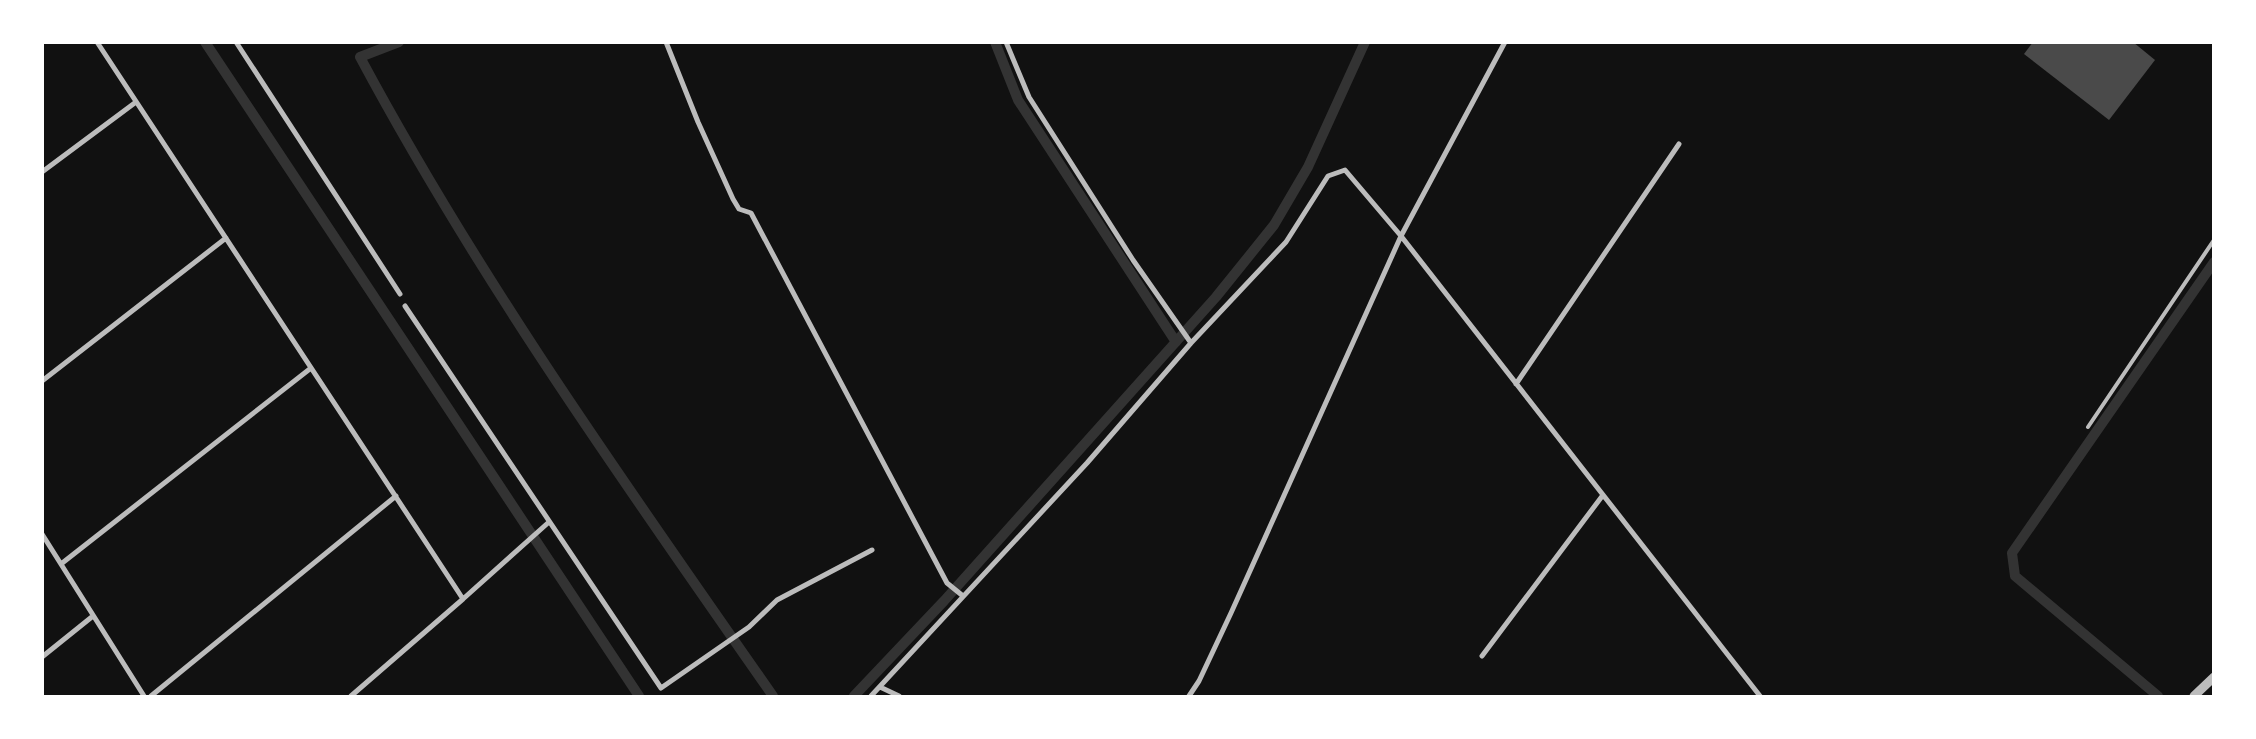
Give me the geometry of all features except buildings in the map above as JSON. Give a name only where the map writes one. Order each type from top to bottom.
[{"type":"street","points":[[97,42],[463,599]]},
{"type":"street","points":[[236,42],[400,294]]},
{"type":"street","points":[[666,42],[698,122],[733,199],[739,209],[751,213],[947,583],[963,596]]},
{"type":"street","points":[[1006,42],[1029,97],[1177,326],[1191,343]]},
{"type":"street","points":[[1189,696],[1200,681],[1232,613],[1401,236],[1504,42]]},
{"type":"street","points":[[42,172],[136,102]]},
{"type":"street","points":[[1516,384],[1679,144]]},
{"type":"street","points":[[871,696],[1087,463],[1191,343],[1286,242],[1328,176],[1345,170],[1401,236],[1760,696]]},
{"type":"street","points":[[42,380],[226,238]]},
{"type":"street","points":[[404,306],[661,688],[749,627],[777,600],[872,550]]},
{"type":"street","points":[[61,564],[311,368]]},
{"type":"street","points":[[1482,656],[1603,495]]},
{"type":"street","points":[[151,696],[396,496]]},
{"type":"street","points":[[351,696],[550,522]]},
{"type":"street","points":[[42,534],[144,696]]},
{"type":"street","points":[[42,657],[93,616]]},
{"type":"street","points":[[2194,696],[2214,677]]},
{"type":"street","points":[[880,687],[899,696]]},
{"type":"lane","points":[[2088,427],[2214,240]]},
{"type":"waterway","points":[[205,42],[639,696]]},
{"type":"waterway","points":[[399,42],[360,57],[406,140],[505,303],[557,382],[773,696]]},
{"type":"waterway","points":[[995,42],[1018,100],[1176,342]]},
{"type":"waterway","points":[[854,696],[944,601],[1216,297],[1274,225],[1308,167],[1365,42]]},
{"type":"waterway","points":[[2158,696],[2015,576],[2012,553],[2214,262]]}]
